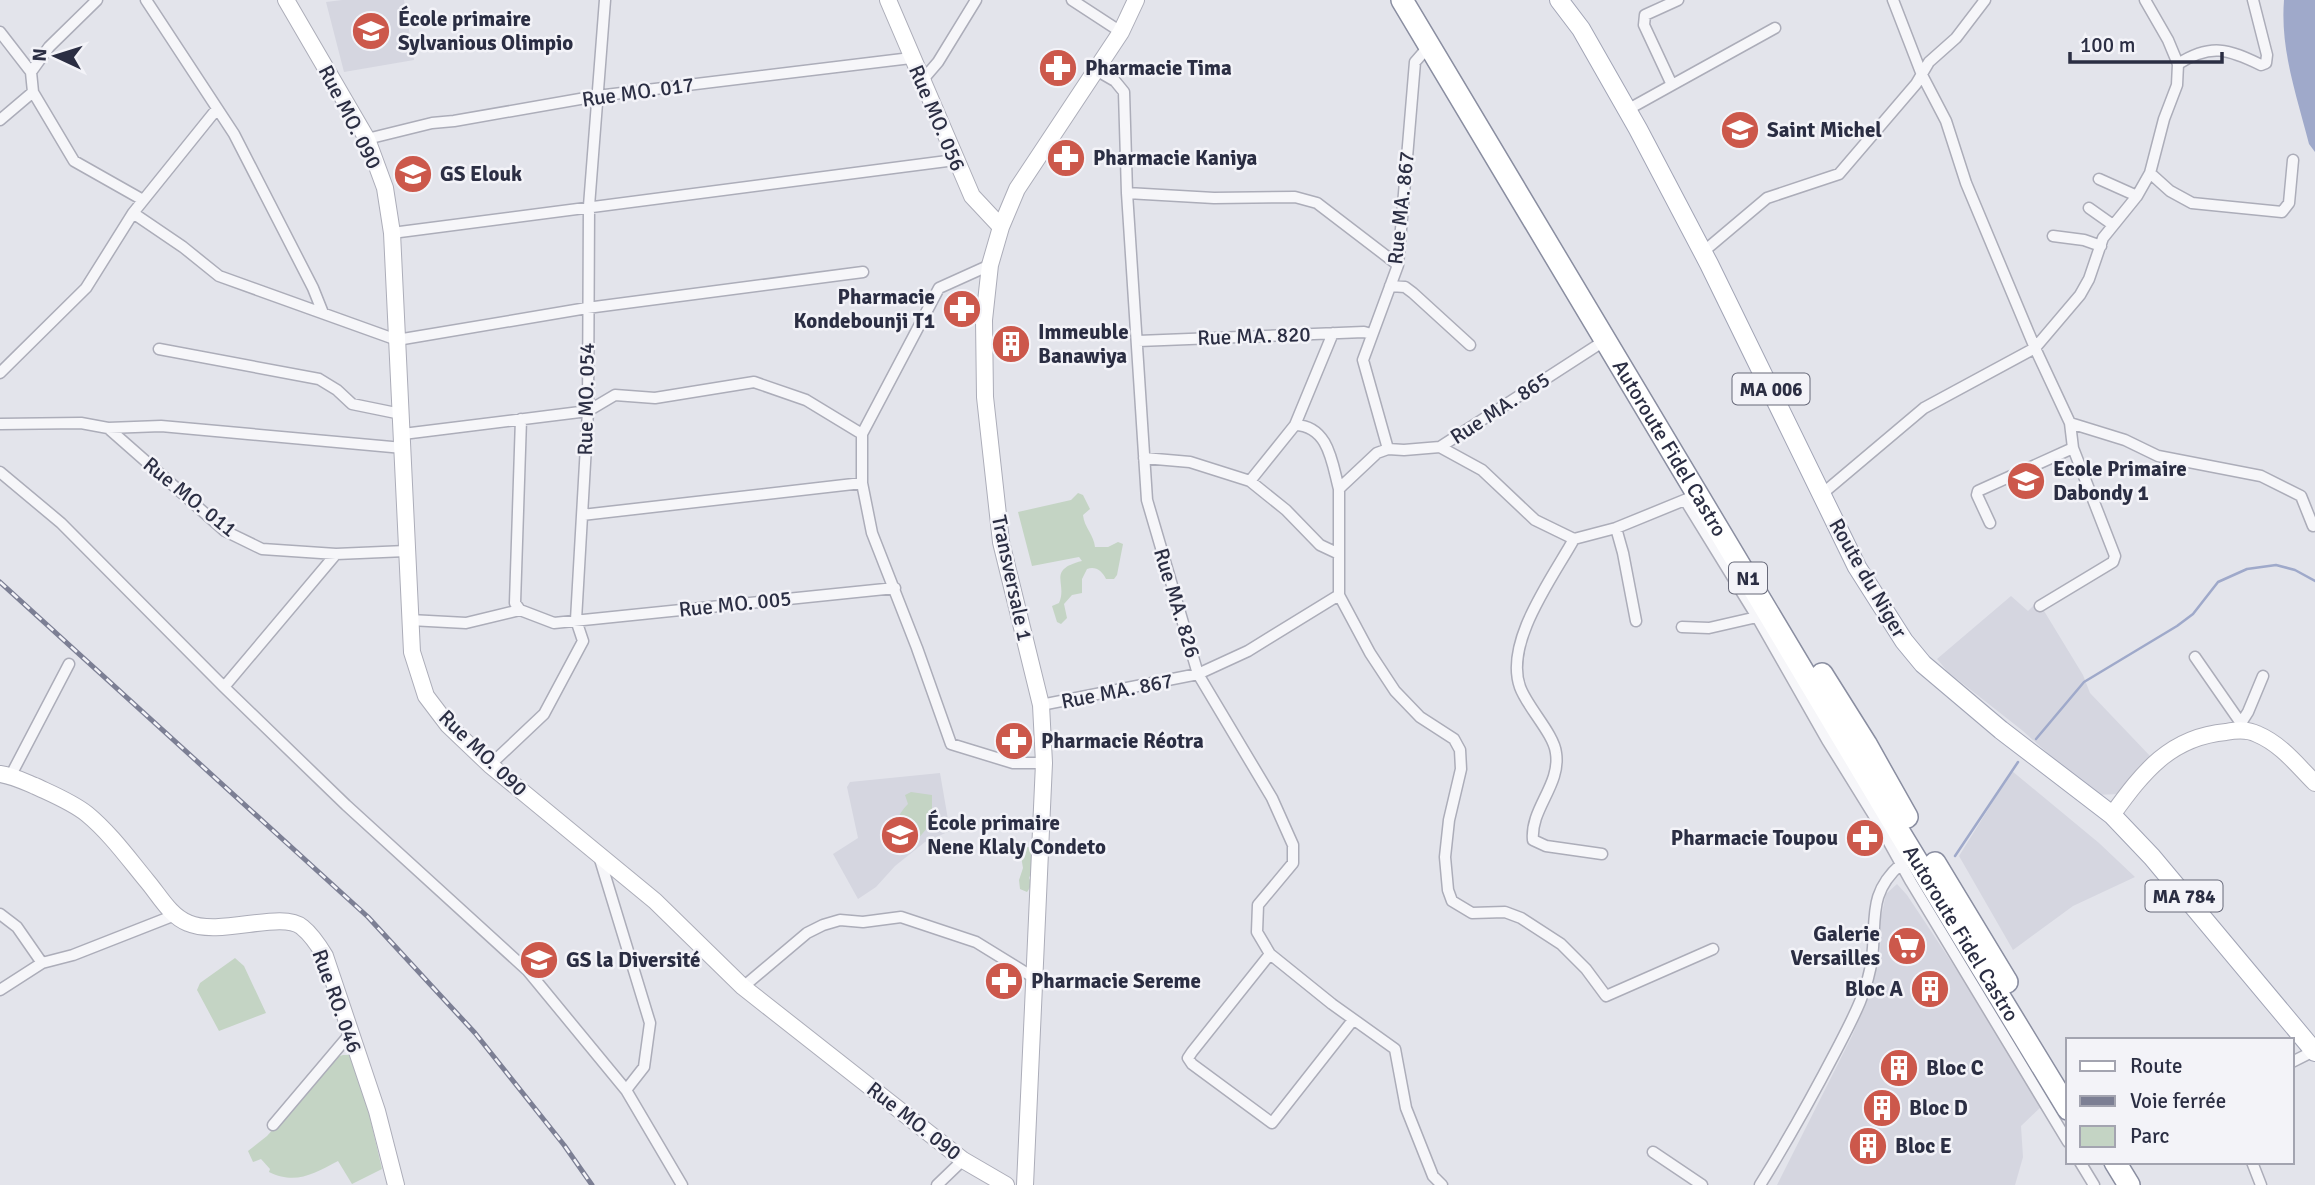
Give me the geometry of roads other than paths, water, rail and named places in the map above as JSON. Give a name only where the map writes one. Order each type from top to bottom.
[{"type":"highway","name":"Autoroute Fidel Castro","points":[[1405,0],[1428,47],[1604,341],[1691,497],[2066,1106]]},
{"type":"highway","name":"Autoroute Fidel Castro","points":[[1405,0],[1866,744],[1915,832],[2066,1082]]},
{"type":"highway","points":[[2102,1164],[2114,1185]]},
{"type":"highway","points":[[2116,1164],[2129,1185]]},
{"type":"main road","name":"Route du Niger","points":[[1559,0],[1581,29],[1703,251],[1857,567],[1904,641],[1923,664],[2021,746],[2112,815],[2152,857],[2315,1051]]},
{"type":"street","points":[[31,72],[49,47],[97,0]]},
{"type":"street","points":[[146,0],[234,134],[324,313]]},
{"type":"street","name":"Rue MO. 090","points":[[287,0],[367,139],[386,188],[392,233],[412,652],[426,695],[448,725],[490,765],[655,901],[743,987],[962,1160],[1006,1185]]},
{"type":"street","name":"Rue MO. 054","points":[[490,765],[544,714],[583,641],[576,620],[588,411],[589,206],[605,0]]},
{"type":"street","name":"Rue MO. 056","points":[[888,0],[972,196],[1001,227]]},
{"type":"street","points":[[925,87],[926,76],[939,62],[976,0]]},
{"type":"street","points":[[1072,0],[1121,32]]},
{"type":"street","points":[[1672,85],[1644,25],[1645,15],[1678,0]]},
{"type":"street","points":[[1893,0],[1922,75],[1946,121],[1966,183],[2035,348],[2070,423],[2073,448],[2115,559],[2040,606]]},
{"type":"street","points":[[1703,251],[1767,198],[1839,174],[1930,62],[1956,38],[1985,0]]},
{"type":"street","points":[[1822,494],[1924,408],[2035,348],[2080,295],[2113,225],[2137,196],[2150,173],[2164,119],[2177,85],[2178,64],[2168,40],[2145,0]]},
{"type":"street","points":[[2178,64],[2193,55],[2216,51],[2233,51],[2261,65],[2266,63],[2267,55],[2253,0]]},
{"type":"street","name":"Transversale 1","points":[[1025,1185],[1044,763],[1041,705],[1000,528],[985,397],[984,320],[990,265],[1001,227],[1017,189],[1121,32],[1137,3]]},
{"type":"street","points":[[1627,110],[1775,28]]},
{"type":"street","points":[[0,32],[31,72],[33,92],[74,161],[143,200]]},
{"type":"street","name":"Rue MA. 867","points":[[1388,449],[1363,360],[1398,265],[1415,62],[1428,47]]},
{"type":"street","name":"Rue MO. 017","points":[[367,139],[432,122],[454,121],[597,96],[911,58]]},
{"type":"street","name":"Rue MA. 826","points":[[1096,70],[1115,81],[1124,92],[1127,193],[1147,500],[1198,674],[1272,798],[1293,845],[1293,863],[1258,905],[1257,933],[1270,954],[1353,1020],[1395,1049],[1406,1108],[1433,1176],[1442,1185]]},
{"type":"street","points":[[0,120],[33,92]]},
{"type":"street","points":[[0,373],[86,288],[133,213],[216,110]]},
{"type":"street","points":[[392,233],[955,160]]},
{"type":"street","points":[[2150,173],[2170,191],[2192,202],[2281,212],[2289,203],[2293,160]]},
{"type":"street","points":[[2099,179],[2137,196]]},
{"type":"street","points":[[1127,193],[1214,198],[1295,197],[1317,203],[1398,265]]},
{"type":"street","points":[[2089,208],[2113,225]]},
{"type":"street","points":[[133,213],[183,247],[219,276],[397,340],[587,308],[863,272]]},
{"type":"street","points":[[2053,236],[2084,240],[2101,246]]},
{"type":"street","points":[[990,265],[939,288],[862,434],[862,483],[872,533],[895,588],[951,744],[1013,763],[1044,763]]},
{"type":"street","points":[[1390,286],[1405,287],[1470,345]]},
{"type":"street","name":"Rue MA. 820","points":[[1138,341],[1364,332],[1371,334]]},
{"type":"street","points":[[1250,481],[1295,425],[1333,333]]},
{"type":"street","name":"Rue MA. 865","points":[[1388,449],[1440,447],[1604,341]]},
{"type":"street","points":[[159,349],[319,379],[337,390],[352,404],[401,414]]},
{"type":"street","points":[[0,424],[81,423],[108,428],[161,426],[403,441],[521,419],[588,411],[615,395],[655,398],[754,382],[806,400],[862,434]]},
{"type":"street","points":[[410,620],[466,623],[520,610],[515,603],[521,419]]},
{"type":"street","points":[[2070,423],[2125,440],[2158,456],[2261,477],[2301,496],[2313,526]]},
{"type":"street","points":[[1295,425],[1307,425],[1316,430],[1330,455],[1339,489],[1339,595],[1370,653],[1395,691],[1420,717],[1454,738],[1460,750],[1461,769],[1449,820],[1446,857],[1448,890],[1452,901],[1472,913],[1505,912],[1521,918],[1561,944],[1586,969],[1606,996],[1713,949]]},
{"type":"street","name":"Rue MO. 011","points":[[108,428],[225,531],[262,549],[336,554],[406,551]]},
{"type":"street","points":[[1440,447],[1482,470],[1535,520],[1574,539],[1616,528],[1691,497],[1757,617],[1901,864],[2066,1139]]},
{"type":"street","points":[[1990,523],[1977,495],[1978,491],[2073,448]]},
{"type":"street","points":[[1339,489],[1377,453],[1388,449]]},
{"type":"street","points":[[1144,458],[1190,461],[1250,481],[1286,510],[1320,545],[1337,553]]},
{"type":"street","points":[[0,472],[61,523],[346,805],[528,971],[626,1090],[682,1185]]},
{"type":"street","points":[[582,515],[862,483]]},
{"type":"street","points":[[1616,528],[1636,621]]},
{"type":"street","points":[[1574,539],[1529,620],[1516,663],[1520,688],[1556,751],[1556,774],[1532,828],[1533,839],[1546,846],[1602,854]]},
{"type":"street","points":[[224,687],[336,554]]},
{"type":"street","name":"Rue MO. 005","points":[[520,610],[554,623],[895,588]]},
{"type":"street","name":"Rue MA. 867","points":[[1041,705],[1198,674],[1248,651],[1339,595]]},
{"type":"street","points":[[1682,627],[1709,628],[1757,617]]},
{"type":"street","points":[[2195,657],[2243,726],[2278,745],[2315,783]]},
{"type":"street","points":[[6,775],[69,664]]},
{"type":"street","points":[[2243,726],[2263,676]]},
{"type":"street","points":[[2112,815],[2139,778],[2181,742],[2243,726]]},
{"type":"street","name":"Rue RO. 046","points":[[6,775],[52,794],[86,813],[120,848],[175,915],[188,923],[225,928],[281,921],[301,925],[325,956],[377,1111],[396,1185]]},
{"type":"street","points":[[599,856],[649,1023],[644,1067],[626,1090]]},
{"type":"street","points":[[1760,1185],[1814,1093],[1861,1002],[1872,959],[1873,918],[1878,895],[1892,872],[1901,864]]},
{"type":"street","points":[[0,914],[17,927],[42,963]]},
{"type":"street","points":[[0,990],[42,963],[73,955],[175,915]]},
{"type":"street","points":[[743,987],[807,933],[823,925],[841,920],[863,922],[901,918],[975,942],[1036,979]]},
{"type":"street","points":[[1270,954],[1192,1052],[1188,1058],[1192,1064],[1272,1123],[1353,1020]]},
{"type":"street","points":[[272,1125],[350,1034]]},
{"type":"street","points":[[2294,1061],[2315,1051]]},
{"type":"street","points":[[1653,1152],[1702,1185]]},
{"type":"street","points":[[937,1185],[962,1160]]},
{"type":"street","points":[[2081,1164],[2094,1185]]},
{"type":"street","points":[[2253,1164],[2261,1185]]},
{"type":"water","points":[[2284,0],[2315,0],[2315,152],[2309,144],[2290,73],[2283,19]]},
{"type":"waterway","points":[[2036,739],[2084,682],[2177,626],[2193,614],[2218,582],[2247,569],[2276,565],[2295,570],[2315,581]]},
{"type":"waterway","points":[[1955,856],[2018,762]]},
{"type":"railway","points":[[0,582],[368,917],[475,1033],[564,1145],[592,1185]]},
{"type":"place","name":"École primaire Sylvanious Olimpio","points":[[371,31]]},
{"type":"place","name":"Pharmacie Tima","points":[[1058,68]]},
{"type":"place","name":"Saint Michel","points":[[1740,130]]},
{"type":"place","name":"Pharmacie Kaniya","points":[[1066,158]]},
{"type":"place","name":"GS Elouk","points":[[413,174]]},
{"type":"place","name":"Pharmacie Kondebounji T1","points":[[962,309]]},
{"type":"place","name":"Immeuble Banawiya","points":[[1011,344]]},
{"type":"place","name":"Ecole Primaire Dabondy 1","points":[[2026,481]]},
{"type":"place","name":"Pharmacie Réotra","points":[[1014,741]]},
{"type":"place","name":"École primaire Nene Klaly Condeto","points":[[900,835]]},
{"type":"place","name":"Pharmacie Toupou","points":[[1865,838]]},
{"type":"place","name":"Galerie Versailles","points":[[1907,946]]},
{"type":"place","name":"GS la Diversité","points":[[539,960]]},
{"type":"place","name":"Pharmacie Sereme","points":[[1004,981]]},
{"type":"place","name":"Bloc A","points":[[1930,989]]},
{"type":"place","name":"Bloc C","points":[[1899,1068]]},
{"type":"place","name":"Bloc D","points":[[1882,1108]]},
{"type":"place","name":"Bloc E","points":[[1868,1146]]}]
